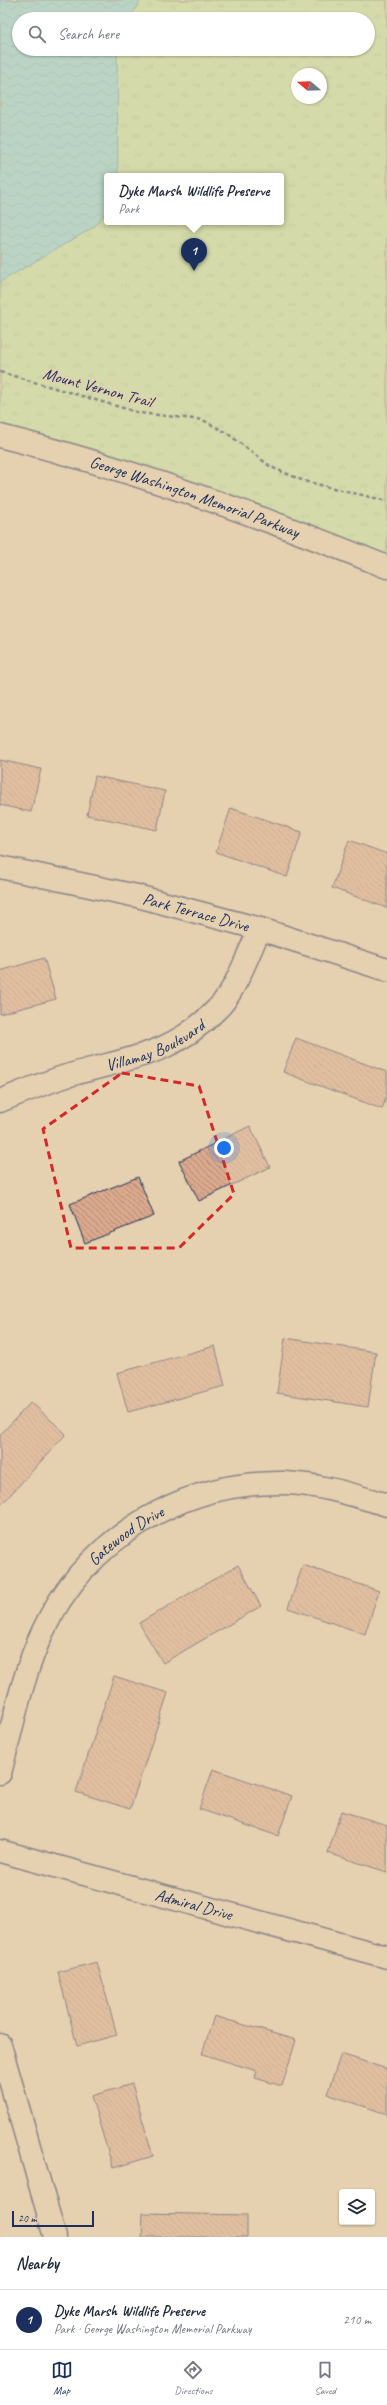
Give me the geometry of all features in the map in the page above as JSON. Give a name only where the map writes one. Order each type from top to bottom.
[{"type":"street","name":"George Washington Memorial Parkway","points":[[0,436],[45,447],[151,480],[387,566]]},
{"type":"street","name":"Park Terrace Drive","points":[[0,867],[137,896],[260,929],[387,970]]},
{"type":"street","name":"Villamay Boulevard","points":[[0,1101],[74,1074],[158,1051],[184,1039],[218,1009],[230,990],[260,929]]},
{"type":"street","name":"Gatewood Drive","points":[[0,1773],[30,1665],[42,1632],[60,1600],[77,1577],[110,1544],[133,1527],[178,1502],[228,1488],[256,1484],[312,1486],[344,1492],[387,1505]]},
{"type":"street","name":"Admiral Drive","points":[[0,1851],[387,1957]]},
{"type":"street","points":[[0,2045],[55,2237]]},
{"type":"path","name":"Mount Vernon Trail","points":[[0,372],[140,414],[202,420],[227,432],[278,470],[304,481],[387,501]]},
{"type":"highlighted area","points":[[122,1073],[199,1086],[234,1194],[179,1248],[71,1248],[43,1129]]},
{"type":"green space","points":[[0,0],[387,0],[387,571],[336,546],[0,443]]},
{"type":"water","points":[[0,0],[141,0],[133,12],[12,12],[12,56],[117,56],[118,173],[104,173],[104,215],[94,227],[0,282]]},
{"type":"building","points":[[0,760],[41,769],[31,812],[0,805]]},
{"type":"building","points":[[95,776],[165,791],[157,830],[87,815]]},
{"type":"building","points":[[231,808],[302,832],[287,877],[216,852]]},
{"type":"building","points":[[349,840],[387,854],[387,908],[332,888]]},
{"type":"building","points":[[44,958],[56,999],[0,1014],[0,971]]},
{"type":"building","points":[[296,1038],[387,1072],[387,1095],[382,1109],[283,1072]]},
{"type":"building","points":[[250,1126],[270,1167],[199,1201],[179,1161]]},
{"type":"building","points":[[138,1177],[154,1216],[85,1243],[70,1204]]},
{"type":"building","points":[[285,1338],[376,1352],[368,1407],[277,1393]]},
{"type":"building","points":[[215,1346],[225,1386],[128,1412],[117,1373]]},
{"type":"building","points":[[31,1402],[66,1434],[0,1506],[0,1435]]},
{"type":"building","points":[[238,1565],[261,1606],[163,1663],[139,1623]]},
{"type":"building","points":[[303,1565],[379,1591],[365,1634],[288,1608]]},
{"type":"building","points":[[114,1676],[168,1693],[130,1809],[76,1792]]},
{"type":"building","points":[[213,1769],[292,1796],[278,1836],[199,1809]]},
{"type":"building","points":[[341,1811],[387,1825],[387,1872],[328,1853]]},
{"type":"building","points":[[97,1962],[117,2035],[77,2046],[58,1972]]},
{"type":"building","points":[[214,2016],[296,2040],[282,2086],[255,2078],[257,2071],[202,2054]]},
{"type":"building","points":[[341,2054],[387,2069],[387,2114],[327,2094]]},
{"type":"building","points":[[132,2084],[153,2156],[113,2168],[91,2096]]},
{"type":"building","points":[[143,2213],[247,2215],[247,2237],[142,2237]]},
{"type":"place","name":"Dyke Marsh Wildlife Preserve","points":[[194,271]]}]
